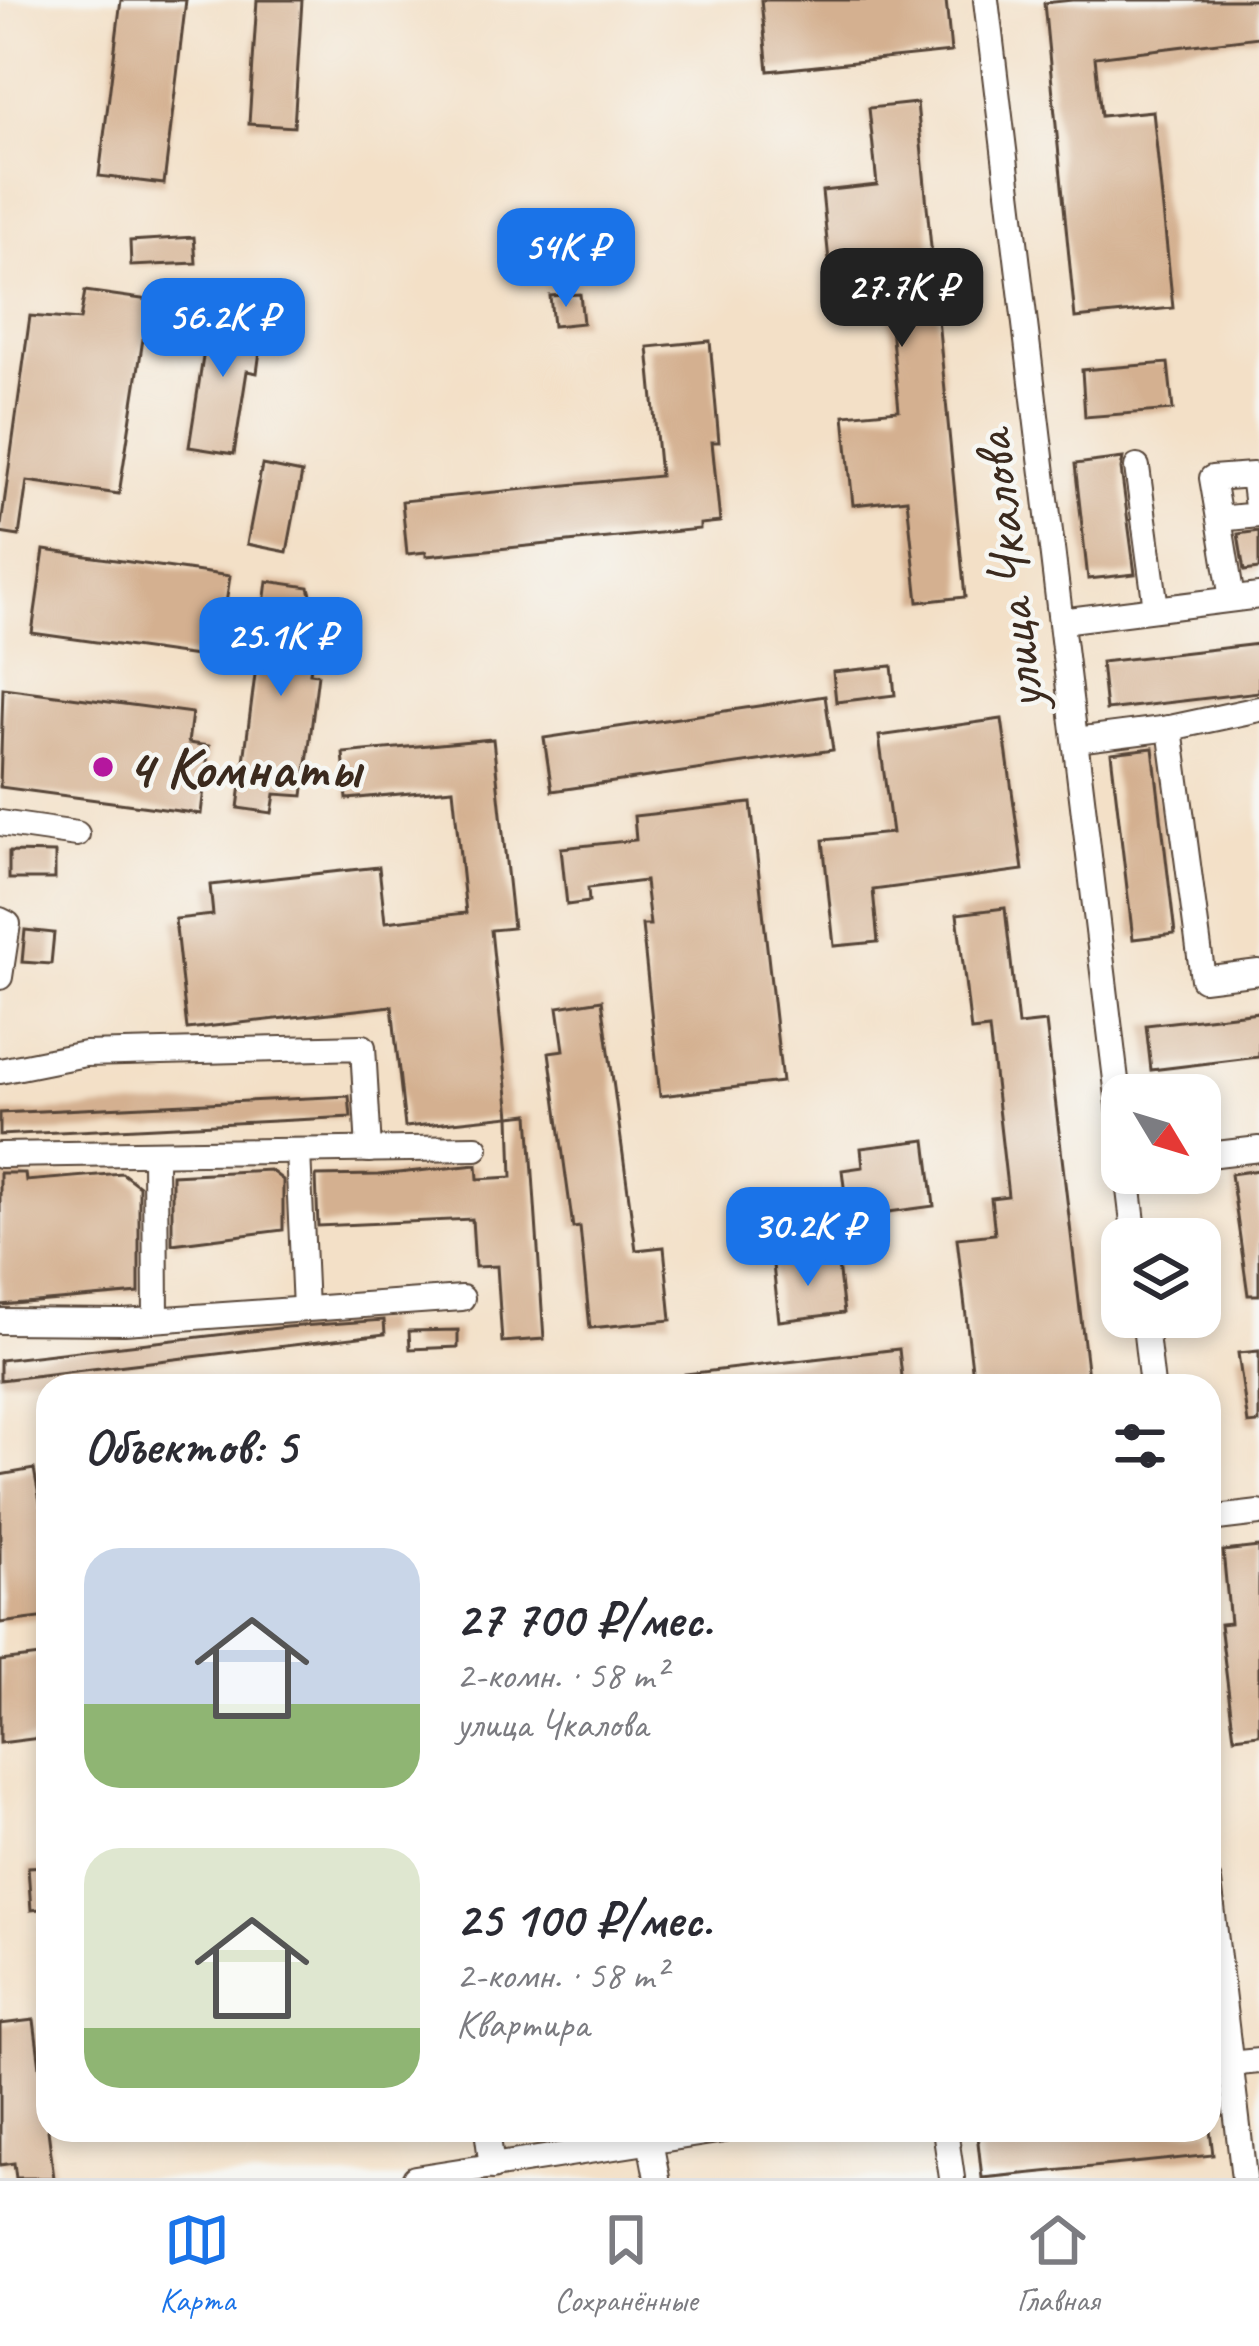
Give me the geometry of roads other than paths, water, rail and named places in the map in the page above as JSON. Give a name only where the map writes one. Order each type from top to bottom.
[{"type":"street","name":"улица Чкалова","points":[[986,0],[1115,1074]]},
{"type":"street","points":[[1137,467],[1156,608]]},
{"type":"street","points":[[1219,519],[1232,599]]},
{"type":"street","points":[[1061,621],[1259,596]]},
{"type":"street","points":[[1076,740],[1170,728],[1259,709]]},
{"type":"street","points":[[1170,728],[1203,979],[1259,972]]},
{"type":"street","points":[[0,823],[77,834]]},
{"type":"street","points":[[0,920],[8,924],[0,977]]},
{"type":"street","points":[[0,1071],[85,1054],[363,1047],[369,1150]]},
{"type":"street","points":[[0,1156],[476,1148]]},
{"type":"street","points":[[1221,1154],[1259,1149]]},
{"type":"street","points":[[298,1150],[305,1309]]},
{"type":"street","points":[[155,1153],[156,1319]]},
{"type":"street","points":[[0,1321],[156,1319],[462,1298]]},
{"type":"street","points":[[1146,1338],[1151,1374]]},
{"type":"street","points":[[1221,1518],[1259,1513]]},
{"type":"street","points":[[1221,2065],[1259,2061]]},
{"type":"street","points":[[1221,2070],[1244,2178]]},
{"type":"street","points":[[489,2142],[492,2167]]},
{"type":"street","points":[[415,2178],[644,2142]]},
{"type":"street","points":[[650,2142],[657,2178]]},
{"type":"street","points":[[947,2142],[952,2178]]},
{"type":"place","name":"4 Комнаты","points":[[103,767]]}]
